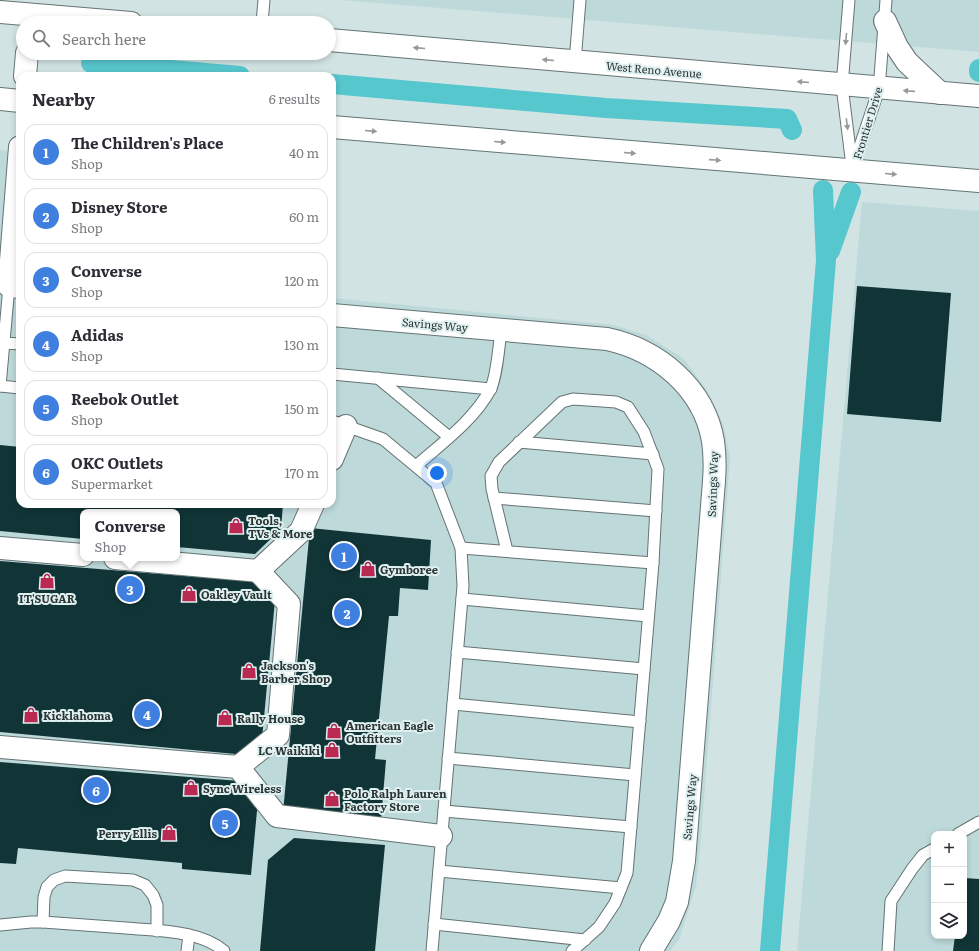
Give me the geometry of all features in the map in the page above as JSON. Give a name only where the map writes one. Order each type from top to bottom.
[{"type":"street","points":[[885,11],[897,47],[906,62],[940,94]]},
{"type":"street","points":[[0,12],[42,16]]},
{"type":"street","name":"West Reno Avenue","points":[[336,41],[842,86],[979,96]]},
{"type":"street","points":[[25,72],[26,60]]},
{"type":"street","points":[[0,99],[16,101]]},
{"type":"street","points":[[336,127],[676,157],[979,181]]},
{"type":"street","points":[[14,286],[16,240]]},
{"type":"street","name":"Savings Way","points":[[336,315],[607,339],[633,346],[652,355],[686,384],[706,417],[715,460],[714,481],[684,861],[677,902],[669,921],[651,951]]},
{"type":"street","points":[[336,438],[339,423]]},
{"type":"street","points":[[258,571],[301,531],[311,508]]},
{"type":"street","points":[[0,548],[80,555]]},
{"type":"street","points":[[0,747],[238,767],[278,735],[289,604],[258,571],[148,561]]},
{"type":"street","points":[[238,767],[277,816],[441,836]]},
{"type":"lane","points":[[263,16],[264,0]]},
{"type":"lane","points":[[574,62],[580,0]]},
{"type":"lane","name":"Frontier Drive","points":[[849,0],[842,86],[852,170]]},
{"type":"lane","name":"Frontier Drive","points":[[852,170],[879,89],[885,11]]},
{"type":"lane","points":[[14,286],[4,343],[0,386],[16,388]]},
{"type":"lane","points":[[416,466],[471,417],[491,389],[498,362],[501,330]]},
{"type":"lane","points":[[4,343],[16,344]]},
{"type":"lane","points":[[336,374],[491,389]]},
{"type":"lane","points":[[378,378],[449,437]]},
{"type":"lane","points":[[507,551],[494,498],[491,476],[499,462],[562,402],[573,399],[616,402],[628,407],[644,432],[658,469],[653,562],[627,873],[615,903],[599,927],[572,951]]},
{"type":"lane","points":[[339,423],[383,439],[436,483],[461,548],[463,586],[432,951]]},
{"type":"lane","points":[[519,442],[653,454]]},
{"type":"lane","points":[[494,498],[656,511]]},
{"type":"lane","points":[[461,548],[653,562]]},
{"type":"lane","points":[[462,599],[648,616]]},
{"type":"lane","points":[[458,652],[644,669]]},
{"type":"lane","points":[[453,704],[640,722]]},
{"type":"lane","points":[[448,758],[635,775]]},
{"type":"lane","points":[[444,811],[631,827]]},
{"type":"lane","points":[[963,831],[979,822]]},
{"type":"lane","points":[[888,951],[891,901],[912,868],[923,855],[931,851]]},
{"type":"lane","points":[[439,871],[621,888]]},
{"type":"lane","points":[[43,922],[44,897],[47,887],[54,880],[65,876],[133,880],[145,885],[153,894],[157,905],[157,930]]},
{"type":"lane","points":[[0,925],[43,922],[157,930],[189,935],[216,944],[224,951]]},
{"type":"lane","points":[[434,924],[585,940]]},
{"type":"lane","points":[[187,951],[189,935]]},
{"type":"shaded area","points":[[342,0],[979,0],[979,52]]},
{"type":"shaded area","points":[[0,150],[16,152],[16,508],[336,508],[336,298],[614,325],[646,335],[683,358],[707,390],[723,423],[730,458],[701,839],[696,886],[679,940],[670,951],[0,951]]},
{"type":"shaded area","points":[[862,202],[979,211],[979,951],[797,951]]},
{"type":"building","points":[[857,286],[951,293],[941,422],[847,414]]},
{"type":"building","points":[[0,445],[16,447],[16,508],[283,508],[281,529],[255,554],[180,547],[180,509],[80,509],[80,539],[0,531]]},
{"type":"building","points":[[310,528],[431,540],[428,590],[400,588],[398,616],[389,616],[375,759],[386,760],[381,820],[283,812]]},
{"type":"building","points":[[0,561],[259,582],[275,600],[262,739],[246,755],[0,732]]},
{"type":"building","points":[[0,762],[240,781],[258,800],[251,875],[182,869],[182,863],[18,848],[16,864],[0,863]]},
{"type":"building","points":[[294,838],[385,845],[375,951],[260,951],[268,860]]},
{"type":"building","points":[[967,878],[979,879],[979,951],[953,951],[955,939],[967,939]]},
{"type":"waterway","points":[[91,63],[194,72]]},
{"type":"waterway","points":[[336,84],[606,108],[787,119],[792,130]]},
{"type":"waterway","points":[[770,951],[826,260],[823,190]]},
{"type":"waterway","points":[[830,251],[851,192]]},
{"type":"place","name":"Tools, TVs & More","points":[[236,526]]},
{"type":"place","name":"The Children's Place","points":[[344,556]]},
{"type":"place","name":"Gymboree","points":[[368,569]]},
{"type":"place","name":"IT'SUGAR","points":[[47,581]]},
{"type":"place","name":"Converse","points":[[130,589]]},
{"type":"place","name":"Oakley Vault","points":[[189,594]]},
{"type":"place","name":"Disney Store","points":[[347,613]]},
{"type":"place","name":"Jackson's Barber Shop","points":[[249,671]]},
{"type":"place","name":"Adidas","points":[[147,714]]},
{"type":"place","name":"Kicklahoma","points":[[31,715]]},
{"type":"place","name":"Rally House","points":[[225,718]]},
{"type":"place","name":"American Eagle Outfitters","points":[[334,731]]},
{"type":"place","name":"LC Waikiki","points":[[332,750]]},
{"type":"place","name":"Sync Wireless","points":[[191,788]]},
{"type":"place","name":"OKC Outlets","points":[[96,790]]},
{"type":"place","name":"Polo Ralph Lauren Factory Store","points":[[332,799]]},
{"type":"place","name":"Reebok Outlet","points":[[225,823]]},
{"type":"place","name":"Perry Ellis","points":[[169,833]]}]
